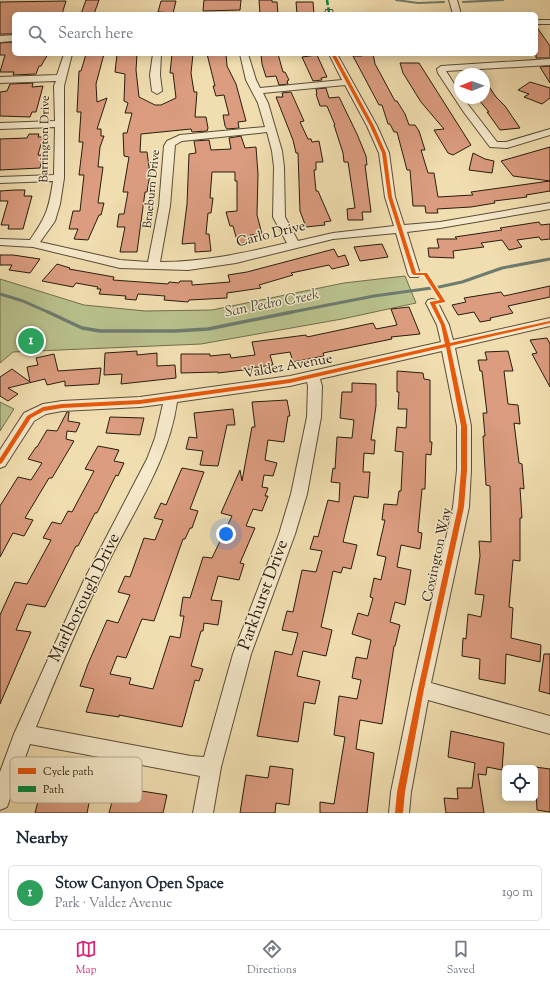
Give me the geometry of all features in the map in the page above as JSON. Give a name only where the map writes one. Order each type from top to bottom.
[{"type":"street","points":[[453,0],[456,12]]},
{"type":"street","points":[[538,22],[549,23]]},
{"type":"street","points":[[0,39],[12,38]]},
{"type":"street","name":"Barrington Drive","points":[[33,244],[49,221],[55,204],[59,178],[59,86],[67,56]]},
{"type":"street","points":[[157,56],[155,75],[157,90]]},
{"type":"street","points":[[245,56],[251,80],[258,91],[277,151],[279,167],[279,217],[294,244]]},
{"type":"street","points":[[334,56],[372,126],[384,153],[390,197],[399,230],[414,274]]},
{"type":"street","points":[[550,62],[441,68],[442,73],[493,147],[507,145],[550,132]]},
{"type":"street","points":[[0,80],[61,78]]},
{"type":"street","points":[[258,91],[348,82]]},
{"type":"street","points":[[0,126],[60,124]]},
{"type":"street","name":"Braeburn Drive","points":[[153,266],[161,233],[169,178],[169,146],[166,142],[180,138],[270,129]]},
{"type":"street","points":[[0,180],[59,178]]},
{"type":"street","name":"Carlo Drive","points":[[0,242],[33,244],[120,264],[188,266],[236,260],[294,244],[340,235],[399,230],[460,222],[550,206]]},
{"type":"street","name":"Covington Way","points":[[399,813],[401,792],[421,689],[461,507],[464,470],[464,426],[443,325],[432,302]]},
{"type":"street","name":"Valdez Avenue","points":[[0,462],[29,417],[43,409],[62,406],[140,402],[290,381],[550,322]]},
{"type":"street","name":"Parkhurst Drive","points":[[203,813],[211,767],[242,654],[287,534],[299,494],[314,417],[315,386],[312,376]]},
{"type":"street","name":"Marlborough Drive","points":[[15,757],[23,734],[64,641],[104,556],[151,466],[168,420],[171,398]]},
{"type":"street","points":[[421,689],[550,725]]},
{"type":"street","points":[[23,734],[191,766],[211,767]]},
{"type":"street","name":"Marlborough Drive","points":[[0,800],[10,771]]},
{"type":"green space","points":[[405,276],[416,303],[342,319],[201,344],[13,352],[0,363],[0,279],[84,305],[145,311],[212,310],[344,283]]},
{"type":"green space","points":[[0,402],[14,409],[0,431]]},
{"type":"building","points":[[86,0],[99,0],[95,12],[82,12]]},
{"type":"building","points":[[204,0],[241,0],[240,10],[203,11]]},
{"type":"building","points":[[259,0],[272,0],[272,2],[277,2],[278,12],[260,12]]},
{"type":"building","points":[[66,1],[63,12],[12,12],[12,34],[0,34],[0,2]]},
{"type":"building","points":[[161,1],[176,1],[173,12],[158,12]]},
{"type":"building","points":[[296,2],[313,2],[314,12],[297,12]]},
{"type":"building","points":[[538,29],[550,46],[550,58],[536,58],[536,56],[538,56]]},
{"type":"building","points":[[12,42],[12,56],[47,56],[41,66],[39,66],[36,74],[13,75],[14,72],[0,72],[5,55],[0,55],[0,43]]},
{"type":"building","points":[[85,56],[103,56],[96,84],[97,102],[107,98],[97,129],[101,129],[101,136],[104,136],[100,147],[98,167],[103,167],[98,203],[104,203],[101,215],[99,215],[88,240],[74,239],[78,229],[69,229],[73,211],[80,211],[84,175],[79,175],[83,142],[79,142],[81,112],[77,112],[79,71],[81,71]]},
{"type":"building","points":[[117,56],[137,56],[136,70],[139,97],[155,105],[161,105],[176,98],[173,73],[170,73],[172,56],[193,56],[191,73],[194,92],[197,92],[195,117],[206,117],[208,128],[207,131],[192,132],[191,129],[141,134],[140,152],[147,152],[150,174],[147,192],[145,192],[137,252],[120,252],[125,227],[117,227],[119,214],[124,214],[128,192],[123,192],[129,157],[124,156],[123,133],[127,133],[132,113],[125,113],[128,103],[124,101],[125,74],[115,72]]},
{"type":"building","points":[[208,56],[226,56],[227,66],[236,84],[246,121],[238,122],[239,128],[227,129],[225,126],[223,115],[229,115],[224,95],[216,96],[213,86],[215,86]]},
{"type":"building","points":[[261,56],[279,56],[283,72],[285,72],[289,80],[287,81],[288,84],[279,85],[276,76],[266,77]]},
{"type":"building","points":[[317,56],[327,77],[321,78],[322,80],[313,81],[302,57]]},
{"type":"building","points":[[353,56],[373,56],[375,64],[395,101],[397,101],[405,114],[409,125],[415,125],[419,131],[425,150],[421,150],[428,173],[434,173],[438,197],[473,195],[471,192],[550,181],[550,191],[526,195],[527,197],[494,201],[495,203],[471,207],[437,209],[438,213],[426,213],[425,206],[413,206],[410,170],[407,170],[397,132],[394,132],[390,124],[388,124],[382,105],[379,105]]},
{"type":"building","points":[[400,63],[419,63],[471,145],[453,155],[448,153],[434,130],[444,129],[421,102],[403,73]]},
{"type":"building","points":[[550,66],[550,83],[540,67]]},
{"type":"building","points":[[530,82],[550,88],[550,98],[542,104],[524,97],[529,94],[518,90]]},
{"type":"building","points":[[33,83],[32,87],[43,86],[36,112],[32,112],[30,117],[0,116],[0,92],[7,91],[10,84]]},
{"type":"building","points":[[326,88],[329,98],[339,97],[366,156],[367,165],[365,165],[371,212],[362,212],[363,220],[348,220],[347,209],[355,208],[348,162],[344,162],[335,125],[327,106],[320,106],[316,94],[316,89]]},
{"type":"building","points":[[490,88],[520,128],[500,130],[487,112],[489,112],[482,104],[490,104]]},
{"type":"building","points":[[291,92],[304,121],[300,122],[308,139],[311,139],[312,142],[319,141],[323,162],[316,162],[316,170],[314,170],[316,191],[318,191],[331,221],[324,222],[325,225],[306,227],[300,211],[298,153],[296,153],[293,140],[276,97],[283,97],[282,93]]},
{"type":"building","points":[[29,134],[39,134],[38,137],[43,137],[38,155],[43,155],[40,168],[0,170],[0,139],[27,138]]},
{"type":"building","points":[[241,136],[245,148],[256,147],[258,174],[257,215],[262,234],[250,235],[252,242],[238,244],[233,226],[230,226],[226,212],[237,211],[237,181],[235,181],[235,172],[212,172],[210,198],[213,198],[211,213],[208,213],[206,234],[209,234],[211,251],[195,252],[195,243],[182,244],[187,204],[189,154],[196,153],[194,141],[209,140],[211,150],[231,149],[229,138]]},
{"type":"building","points":[[550,147],[550,181],[513,176],[501,161]]},
{"type":"building","points":[[473,153],[485,159],[494,161],[492,173],[469,170]]},
{"type":"building","points":[[25,190],[24,196],[32,196],[23,229],[8,229],[9,225],[1,225],[8,201],[0,201],[0,191]]},
{"type":"building","points":[[539,222],[541,225],[550,224],[550,239],[541,240],[539,237],[517,240],[522,247],[509,250],[502,240],[481,243],[484,247],[453,251],[454,258],[429,257],[428,248],[439,248],[437,239],[457,239],[455,237],[502,230],[500,228]]},
{"type":"building","points":[[382,244],[388,257],[360,261],[354,247]]},
{"type":"building","points":[[334,249],[338,257],[345,255],[349,265],[332,269],[329,265],[291,273],[293,275],[259,285],[261,288],[227,293],[227,298],[189,300],[188,302],[164,300],[165,296],[138,294],[136,300],[125,299],[126,296],[99,294],[101,289],[97,289],[98,287],[76,283],[73,287],[42,281],[57,264],[70,268],[69,269],[114,277],[113,280],[168,284],[169,282],[179,283],[180,281],[192,281],[192,285],[230,282],[228,275],[247,272]]},
{"type":"building","points":[[0,255],[13,255],[40,259],[30,273],[9,270],[12,265],[0,265]]},
{"type":"building","points":[[550,286],[550,297],[508,306],[513,313],[490,318],[491,320],[480,322],[474,312],[458,315],[452,305],[466,302],[464,298],[501,292],[504,296]]},
{"type":"building","points":[[409,307],[420,334],[391,337],[392,339],[323,353],[324,356],[293,362],[290,352],[270,355],[273,365],[251,368],[252,369],[218,373],[181,373],[181,354],[210,354],[210,356],[230,354],[231,358],[255,355],[252,342],[306,335],[307,337],[373,323],[376,329],[397,325],[391,309]]},
{"type":"building","points":[[547,338],[550,344],[550,387],[532,354],[537,353],[530,340]]},
{"type":"building","points":[[137,351],[137,355],[157,353],[157,366],[175,365],[176,378],[121,384],[122,374],[104,375],[105,353]]},
{"type":"building","points":[[508,351],[513,371],[504,371],[508,404],[518,405],[520,424],[514,423],[519,463],[522,464],[524,489],[520,488],[522,518],[520,518],[520,561],[513,560],[509,607],[513,608],[511,638],[541,645],[540,662],[506,654],[505,684],[479,679],[480,659],[462,656],[463,638],[466,639],[468,614],[481,617],[484,595],[475,594],[480,556],[479,541],[491,542],[490,486],[486,485],[483,436],[485,436],[483,413],[487,413],[482,371],[480,371],[478,360],[487,360],[485,352]]},
{"type":"building","points":[[54,354],[58,371],[101,368],[99,384],[65,386],[65,381],[47,385],[45,379],[8,388],[18,394],[8,401],[0,396],[0,377],[12,369],[30,382],[27,367],[38,365],[36,358]]},
{"type":"building","points":[[397,371],[423,373],[424,379],[430,380],[430,442],[432,442],[431,455],[426,454],[425,489],[422,489],[418,532],[422,533],[420,549],[401,545],[397,567],[411,570],[405,605],[395,602],[390,622],[400,625],[394,646],[382,724],[360,720],[356,749],[374,753],[367,813],[320,813],[320,802],[334,804],[345,737],[334,735],[339,696],[357,699],[361,680],[352,678],[356,657],[367,659],[371,640],[352,634],[358,613],[368,616],[373,598],[370,597],[374,578],[381,580],[386,557],[377,555],[385,520],[382,520],[384,504],[397,505],[399,491],[401,491],[403,452],[395,451],[397,427],[406,428],[407,409],[398,409],[399,392],[397,392]]},
{"type":"building","points":[[352,383],[376,384],[376,406],[371,440],[375,440],[374,454],[364,453],[363,472],[370,472],[368,498],[354,496],[343,542],[357,545],[351,569],[343,567],[341,573],[333,571],[321,627],[332,630],[326,656],[303,651],[297,676],[320,681],[315,704],[304,702],[298,742],[257,736],[275,651],[292,655],[298,633],[282,630],[287,611],[293,612],[302,570],[316,572],[322,551],[310,549],[314,536],[318,537],[328,500],[339,502],[340,483],[331,482],[333,468],[335,469],[337,437],[352,438],[354,420],[340,418],[342,392],[352,392]]},
{"type":"building","points":[[287,400],[290,416],[288,416],[284,442],[268,440],[265,460],[277,463],[273,476],[264,475],[262,487],[268,488],[265,496],[268,496],[262,511],[253,509],[246,526],[255,528],[240,563],[244,564],[239,580],[218,576],[211,600],[222,601],[218,625],[204,623],[203,631],[201,631],[191,666],[203,669],[199,681],[195,680],[182,727],[119,715],[119,717],[86,712],[94,689],[80,686],[88,664],[107,620],[118,623],[130,595],[118,592],[125,576],[130,577],[144,538],[155,540],[163,520],[154,518],[161,503],[166,505],[182,468],[204,472],[190,509],[198,511],[192,528],[190,528],[185,539],[183,539],[154,621],[142,619],[126,658],[117,656],[110,674],[131,678],[129,684],[153,689],[170,636],[180,638],[184,616],[180,616],[183,597],[190,598],[203,557],[212,558],[232,516],[221,513],[240,470],[242,481],[252,427],[255,427],[252,402]]},
{"type":"building","points":[[233,409],[235,425],[227,425],[218,466],[200,465],[203,451],[186,449],[189,437],[197,438],[194,413]]},
{"type":"building","points":[[67,412],[69,412],[68,421],[80,423],[76,432],[67,431],[66,439],[74,441],[52,478],[49,478],[25,518],[33,520],[24,536],[13,533],[0,557],[0,506],[18,477],[31,480],[42,463],[28,459],[47,430],[57,431]]},
{"type":"building","points":[[110,417],[144,418],[140,435],[106,433]]},
{"type":"building","points":[[98,446],[119,450],[114,461],[124,463],[78,546],[76,546],[45,607],[27,604],[16,630],[31,632],[0,704],[0,615],[15,582],[27,584],[51,540],[43,538],[52,522],[61,524],[68,511],[72,512],[94,471],[85,469]]},
{"type":"building","points":[[544,654],[550,654],[550,694],[539,691]]},
{"type":"building","points":[[451,731],[504,743],[502,770],[487,767],[486,775],[478,774],[484,813],[446,813],[444,798],[458,799],[457,788],[472,788],[475,763],[448,757]]},
{"type":"building","points":[[270,766],[293,769],[289,805],[276,803],[275,813],[240,813],[246,775],[268,778]]},
{"type":"building","points":[[538,767],[550,769],[550,812],[537,810]]},
{"type":"building","points":[[142,791],[167,795],[163,813],[109,813],[112,803],[142,803]]},
{"type":"building","points":[[38,803],[89,803],[87,813],[35,813]]},
{"type":"waterway","points":[[396,0],[418,3],[444,2]]},
{"type":"waterway","points":[[463,2],[503,0]]},
{"type":"waterway","name":"San Pedro Creek","points":[[289,313],[374,296],[439,287],[462,282],[502,268],[550,259]]},
{"type":"waterway","name":"San Pedro Creek","points":[[0,294],[23,301],[50,313]]},
{"type":"waterway","name":"San Pedro Creek","points":[[48,312],[82,328],[100,331],[175,331],[208,329],[289,313]]},
{"type":"marked path","points":[[327,0],[329,12]]},
{"type":"cycle path","points":[[334,56],[372,126],[384,153],[390,197],[414,274],[425,274],[443,301],[432,303],[443,325],[464,426],[464,470],[461,507],[421,689],[401,792],[399,813]]},
{"type":"cycle path","points":[[0,462],[29,417],[43,409],[62,406],[140,402],[290,381],[550,322]]},
{"type":"place","name":"Stow Canyon Open Space","points":[[31,341]]}]
